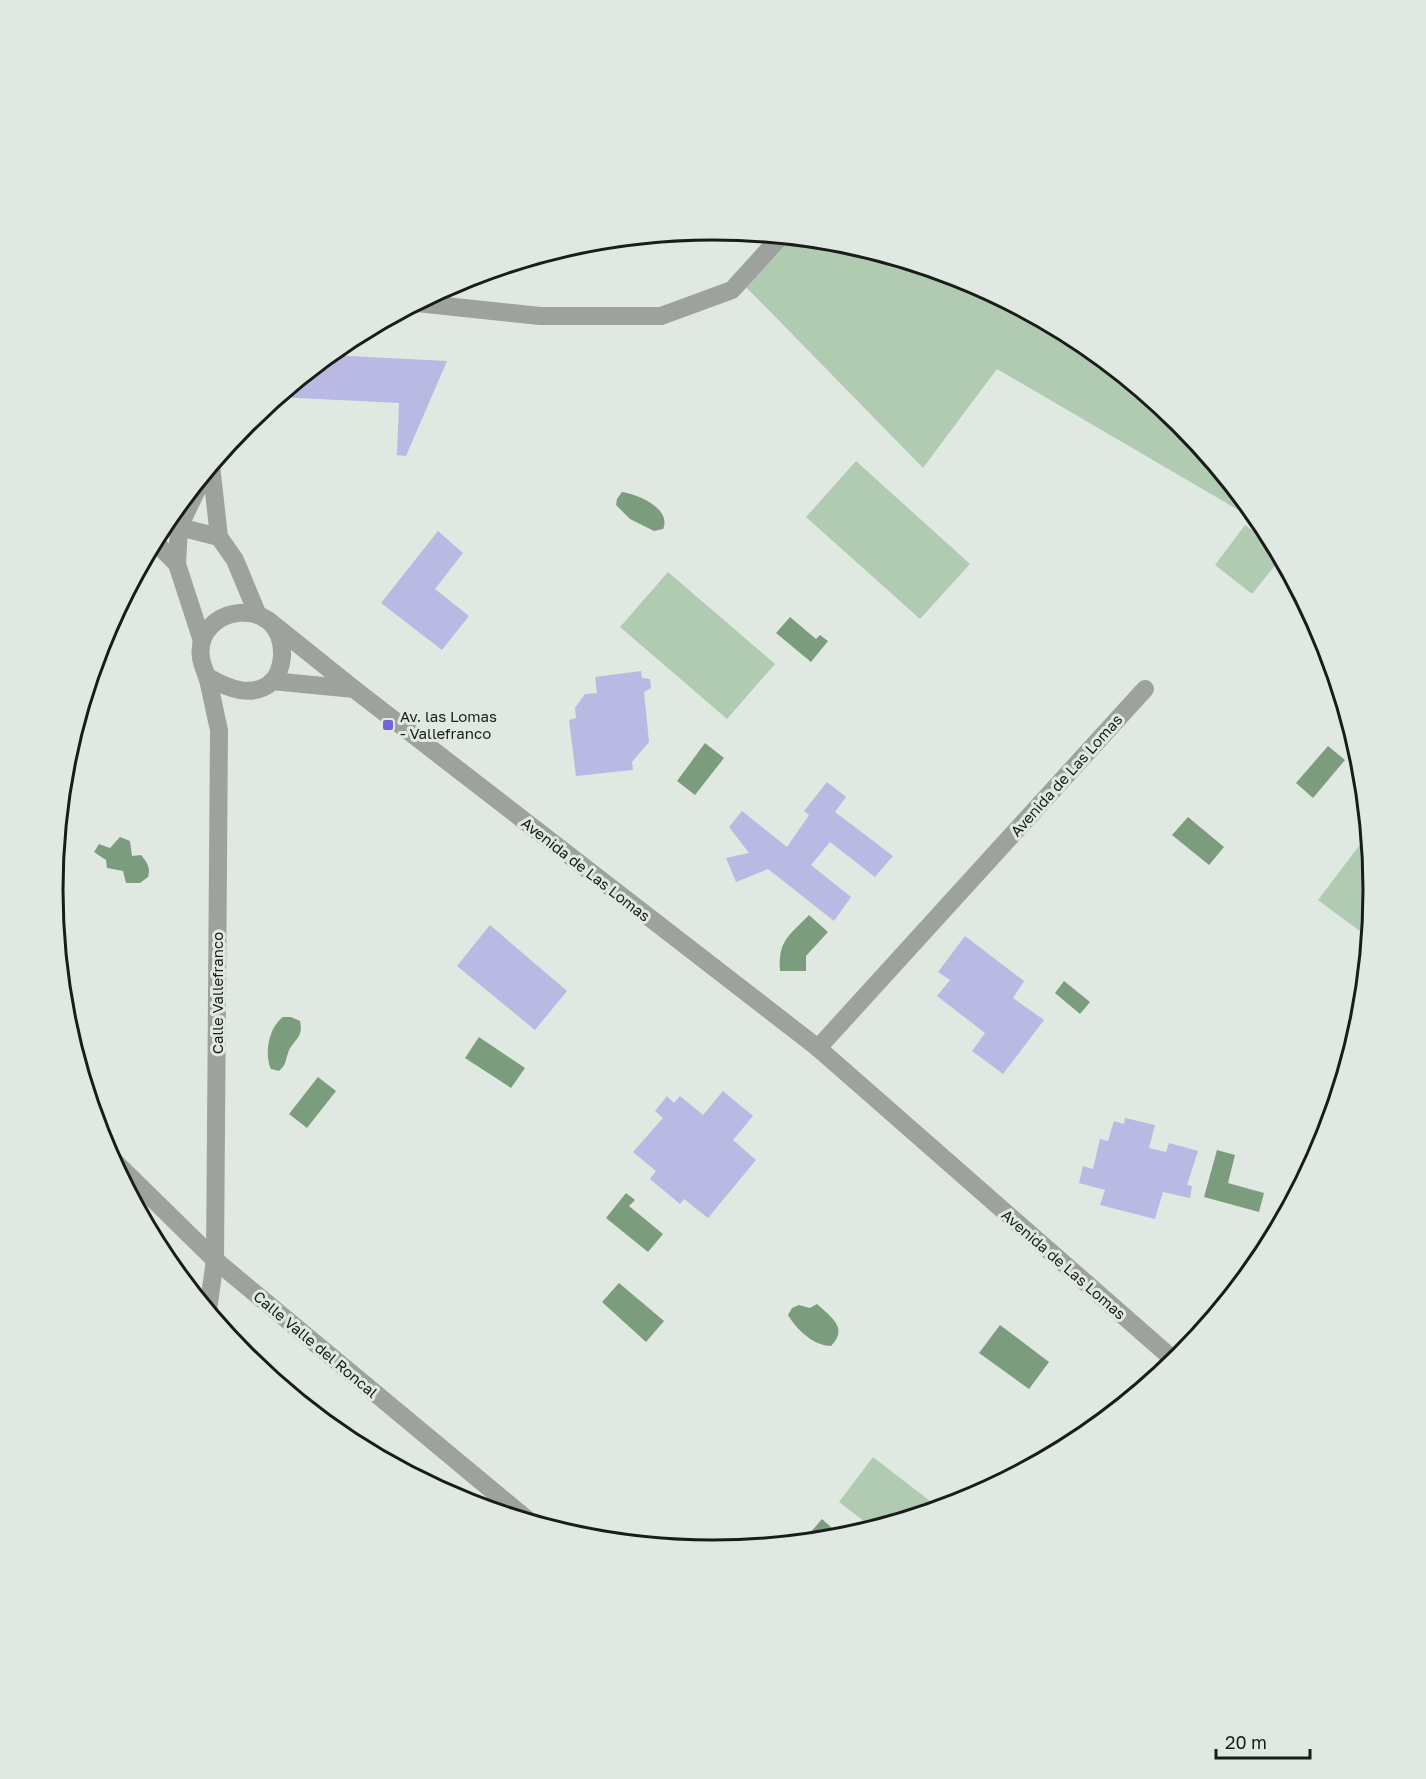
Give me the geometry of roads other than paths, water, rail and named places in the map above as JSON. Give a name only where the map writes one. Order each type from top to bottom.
[{"type":"street","points":[[431,305],[540,316],[661,316],[732,290],[776,243]]},
{"type":"street","points":[[172,530],[177,564],[202,640],[201,658],[208,677],[223,686],[241,691],[258,689],[272,681],[281,668],[282,649],[278,632],[263,617],[235,560],[219,537],[212,475]]},
{"type":"street","points":[[174,526],[219,537]]},
{"type":"street","points":[[161,548],[177,564]]},
{"type":"street","points":[[202,640],[210,627],[224,616],[240,612],[263,617]]},
{"type":"street","name":"Avenida de Las Lomas","points":[[263,617],[818,1048],[1167,1355]]},
{"type":"street","name":"Calle Vallefranco","points":[[208,677],[219,730],[215,1260],[209,1300]]},
{"type":"street","points":[[272,681],[354,689]]},
{"type":"street","name":"Avenida de Las Lomas","points":[[818,1048],[1145,689]]},
{"type":"street","name":"Calle Valle del Roncal","points":[[130,1176],[215,1260],[513,1508]]},
{"type":"place","name":"Av. las Lomas - Vallefranco","points":[[388,725]]}]
